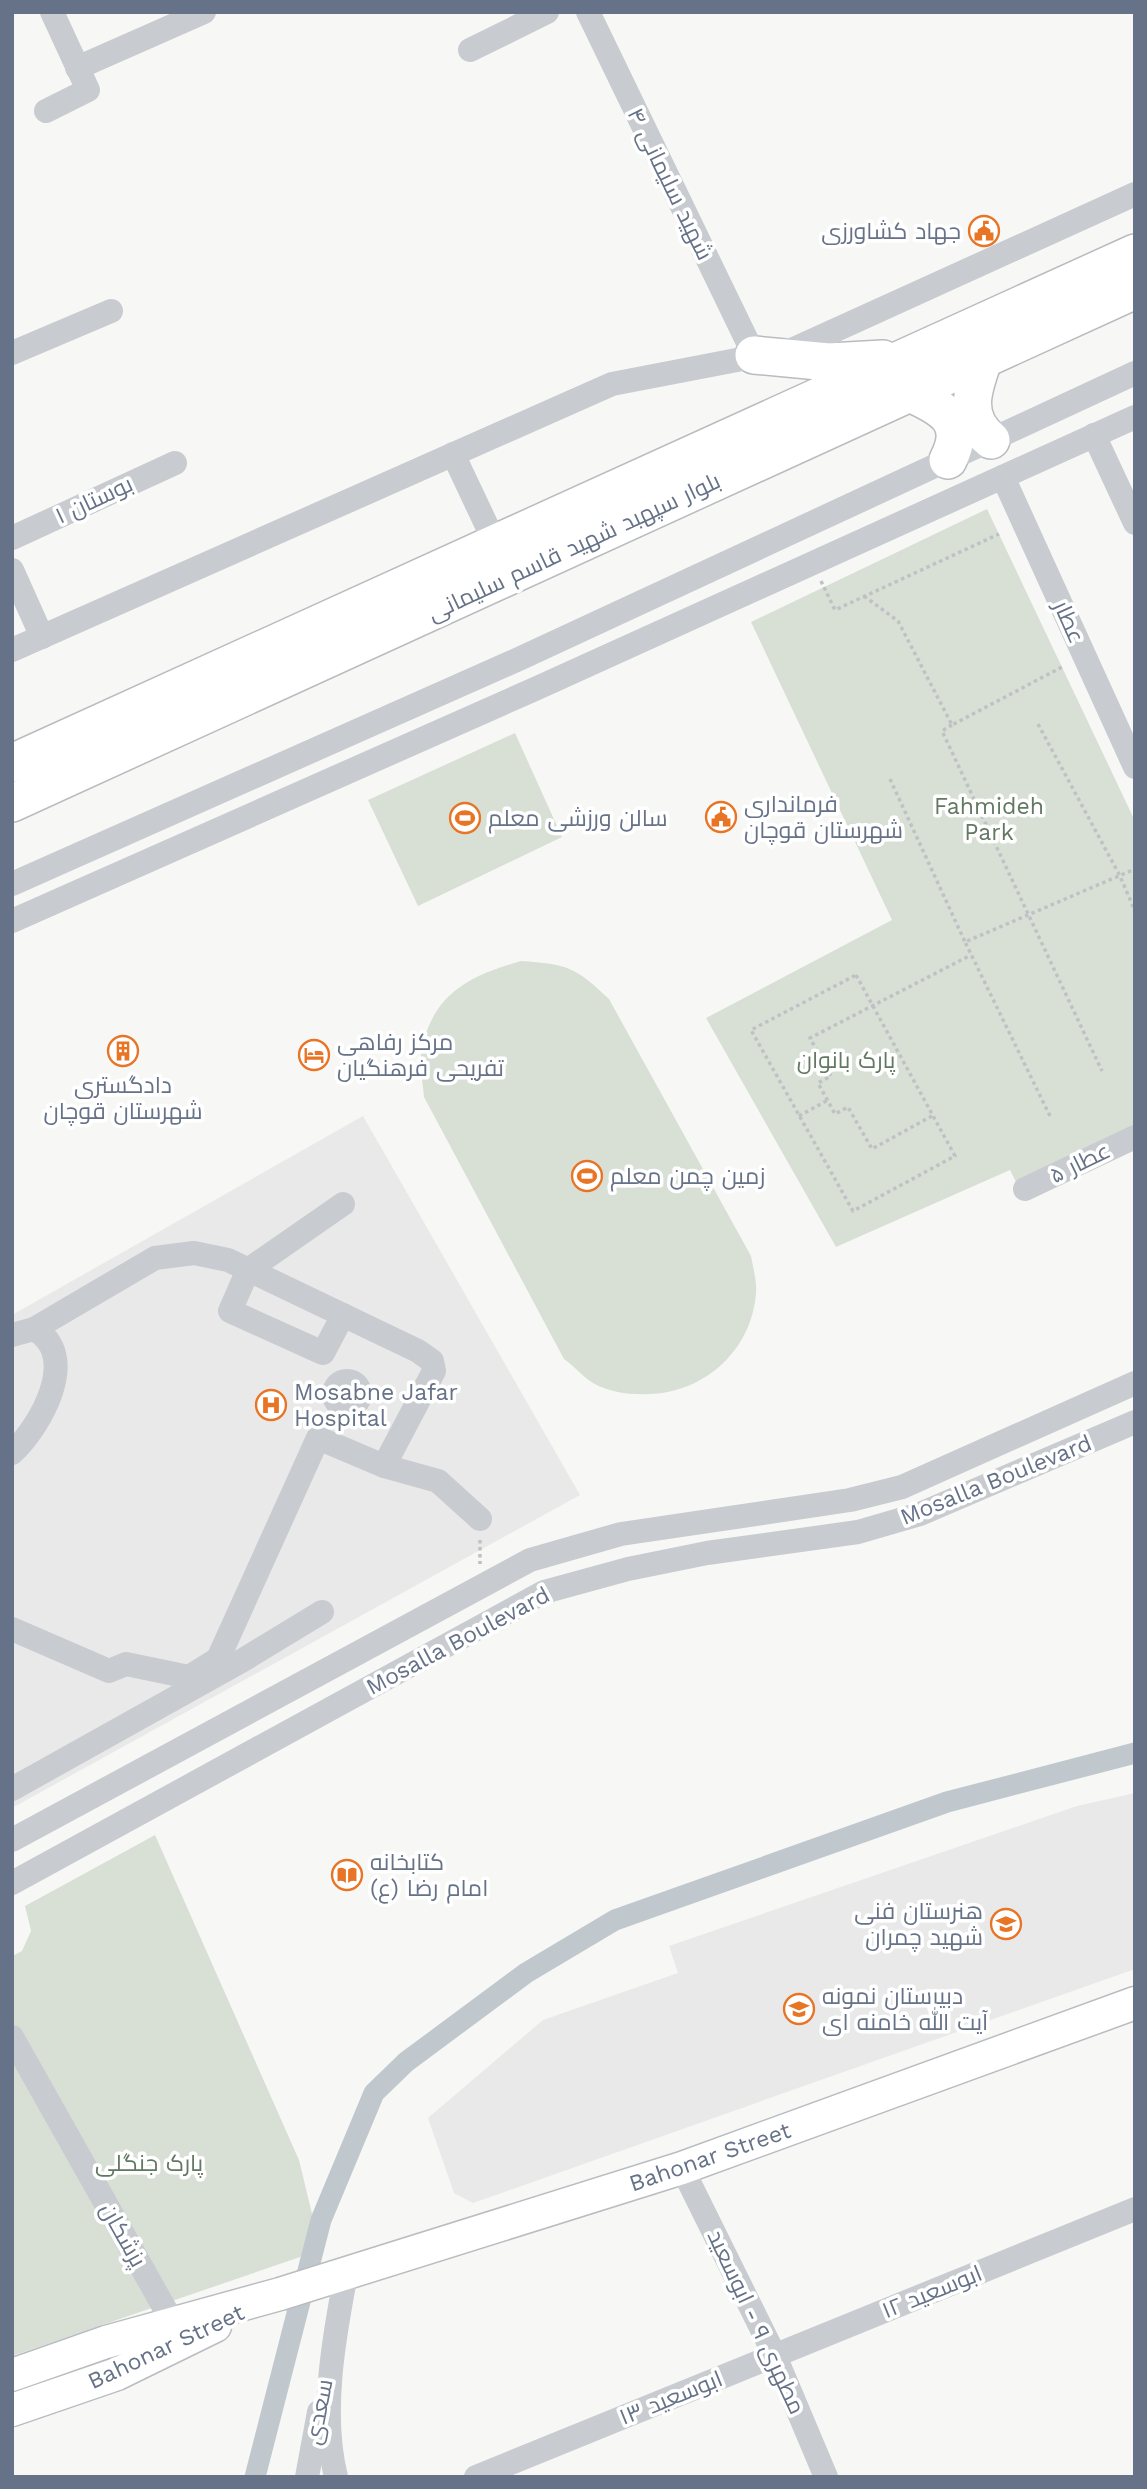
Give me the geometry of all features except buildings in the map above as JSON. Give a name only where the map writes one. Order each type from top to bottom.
[{"type":"highway","name":"بلوار سپهبد شهید قاسم سلیمانی","points":[[12,763],[1135,253]]},
{"type":"highway","name":"بلوار سپهبد شهید قاسم سلیمانی","points":[[12,803],[1135,290]]},
{"type":"highway","points":[[754,355],[829,362],[905,358]]},
{"type":"highway","points":[[984,358],[973,392],[972,415],[980,431],[991,440]]},
{"type":"highway","points":[[910,393],[933,404],[947,415],[956,430],[955,446],[948,460]]},
{"type":"main road","name":"Bahonar Street","points":[[12,2375],[173,2323],[336,2277],[682,2168],[1135,2003]]},
{"type":"main road","name":"Bahonar Street","points":[[12,2410],[117,2374],[279,2294]]},
{"type":"street","points":[[52,12],[83,79]]},
{"type":"street","points":[[46,111],[83,79],[204,12]]},
{"type":"street","points":[[470,50],[547,12]]},
{"type":"street","name":"شهید سلیمانی ۴","points":[[588,12],[754,355]]},
{"type":"street","points":[[12,650],[612,384],[794,349],[1135,194]]},
{"type":"street","points":[[12,353],[111,311]]},
{"type":"street","points":[[35,911],[17,882],[521,658],[1135,373]]},
{"type":"street","points":[[12,920],[535,690],[1135,417]]},
{"type":"street","points":[[1094,435],[1135,523]]},
{"type":"street","points":[[453,454],[495,543]]},
{"type":"street","name":"بوستان ۱","points":[[12,538],[175,463]]},
{"type":"street","name":"عطار","points":[[1003,477],[1135,767]]},
{"type":"street","points":[[12,570],[42,637]]},
{"type":"street","points":[[521,658],[535,690]]},
{"type":"street","name":"عطار ۵","points":[[1025,1189],[1135,1137]]},
{"type":"street","points":[[343,1204],[248,1270],[230,1311],[323,1353],[343,1315]]},
{"type":"street","points":[[23,1332],[155,1258],[194,1253],[228,1260],[432,1360],[434,1371],[384,1466]]},
{"type":"street","points":[[12,1453],[33,1430],[50,1391],[56,1365],[55,1351],[50,1341],[23,1332]]},
{"type":"street","name":"Mosalla Boulevard","points":[[16,1843],[530,1560],[621,1534],[850,1500],[902,1487],[1135,1383]]},
{"type":"street","points":[[12,1629],[109,1671],[126,1664],[188,1676],[218,1658],[318,1438],[339,1405]]},
{"type":"street","name":"Mosalla Boulevard","points":[[12,1883],[544,1592],[628,1569],[707,1553],[858,1532],[920,1514],[1135,1422]]},
{"type":"street","points":[[318,1438],[384,1466],[438,1481],[480,1518]]},
{"type":"street","points":[[12,1789],[243,1660],[322,1612]]},
{"type":"street","points":[[232,1629],[243,1660]]},
{"type":"street","points":[[12,1861],[24,1871],[42,1866]]},
{"type":"street","name":"پزشکان","points":[[12,2037],[173,2323]]},
{"type":"street","name":"مطهری ۹ - ابوسعید","points":[[682,2168],[775,2356],[826,2477]]},
{"type":"street","name":"ابوسعید ۱۲","points":[[775,2356],[1135,2209]]},
{"type":"street","points":[[335,2477],[330,2455],[336,2277]]},
{"type":"street","name":"سعدی","points":[[307,2477],[332,2347]]},
{"type":"street","name":"ابوسعید ۱۳","points":[[476,2477],[775,2356]]},
{"type":"path","points":[[812,563],[835,610],[999,534]]},
{"type":"path","points":[[864,596],[898,621],[952,725]]},
{"type":"path","points":[[1062,667],[942,731],[1102,1071]]},
{"type":"path","points":[[1038,724],[1135,911]]},
{"type":"path","points":[[890,779],[971,955],[1050,1116]]},
{"type":"path","points":[[965,942],[1135,869]]},
{"type":"path","points":[[933,1115],[872,1149],[848,1107],[835,1114],[818,1083],[831,1076],[810,1038],[971,955]]},
{"type":"path","points":[[856,975],[872,1004],[955,1156],[853,1211],[751,1030],[856,975]]},
{"type":"path","points":[[800,1116],[828,1100]]},
{"type":"path","points":[[480,1518],[480,1587]]},
{"type":"shaded area","name":"Mosabne Jafar Hospital","points":[[363,1116],[580,1495],[12,1808],[12,1315]]},
{"type":"shaded area","points":[[1135,1793],[1135,1969],[473,2203],[454,2193],[428,2118],[543,2020],[678,1973],[669,1946],[1077,1806]]},
{"type":"green space","name":"Fahmideh Park","points":[[987,509],[1135,821],[1135,1128],[1017,1184],[1010,1170],[836,1247],[706,1018],[892,920],[751,622]]},
{"type":"green space","name":"سالن ورزشی معلم","points":[[515,733],[562,837],[418,906],[368,800]]},
{"type":"green space","name":"زمین چمن معلم","points":[[521,961],[570,969],[588,980],[609,999],[751,1256],[756,1293],[753,1314],[745,1333],[722,1364],[689,1385],[650,1394],[614,1391],[593,1383],[564,1359],[424,1097],[421,1054],[426,1033],[443,1002],[469,981]]},
{"type":"green space","name":"پارک جنگلی","points":[[155,1835],[299,2160],[313,2218],[306,2255],[12,2356],[12,1956],[22,1951],[31,1931],[25,1906]]},
{"type":"waterway","points":[[255,2477],[321,2220],[374,2093],[406,2062],[526,1973],[615,1920],[947,1802],[1135,1753]]},
{"type":"place","name":"جهاد کشاورزی","points":[[984,231]]},
{"type":"place","name":"فرمانداری شهرستان قوچان","points":[[721,817]]},
{"type":"place","name":"سالن ورزشی معلم","points":[[465,818]]},
{"type":"place","name":"دادگستری شهرستان قوچان","points":[[123,1051]]},
{"type":"place","name":"مرکز رفاهی تفریحی فرهنگیان","points":[[314,1055]]},
{"type":"place","name":"زمین چمن معلم","points":[[587,1176]]},
{"type":"place","name":"Mosabne Jafar Hospital","points":[[271,1405]]},
{"type":"place","name":"کتابخانه امام رضا (ع)","points":[[347,1875]]},
{"type":"place","name":"هنرستان فنی شهید چمران","points":[[1006,1924]]},
{"type":"place","name":"دبیرستان نمونه آیت الله خامنه ای","points":[[799,2009]]},
{"type":"park label","name":"پارک بانوان","points":[[846,1060]]}]
